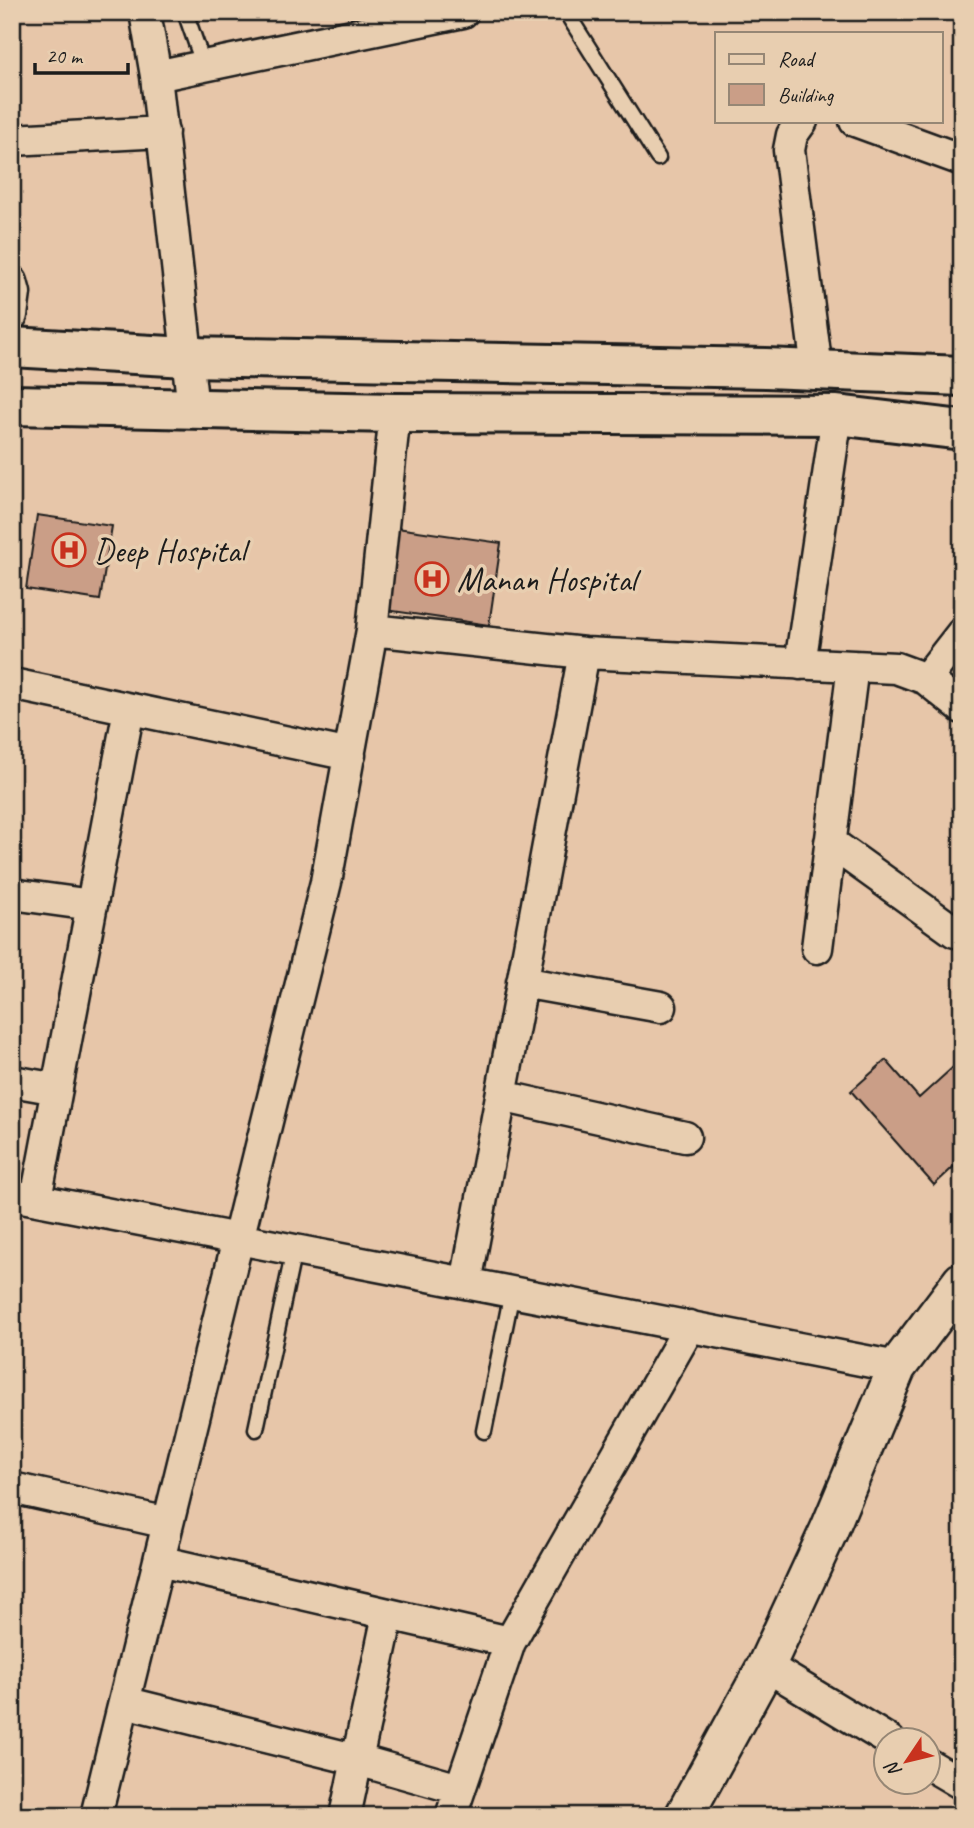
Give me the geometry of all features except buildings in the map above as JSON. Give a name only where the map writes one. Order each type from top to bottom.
[{"type":"main road","points":[[12,347],[187,357],[817,370],[962,376]]},
{"type":"main road","points":[[12,405],[395,413],[837,415],[962,430]]},
{"type":"street","points":[[145,12],[163,132],[193,408]]},
{"type":"street","points":[[156,76],[463,12]]},
{"type":"street","points":[[801,122],[792,135],[789,150],[817,370]]},
{"type":"street","points":[[858,122],[962,160]]},
{"type":"street","points":[[12,140],[163,132]]},
{"type":"street","points":[[12,282],[15,293],[12,315]]},
{"type":"street","points":[[96,1816],[326,882],[372,630],[395,413]]},
{"type":"street","points":[[800,664],[837,415]]},
{"type":"street","points":[[372,630],[584,653],[896,668],[926,679],[962,708]]},
{"type":"street","points":[[926,679],[962,633]]},
{"type":"street","points":[[466,1283],[584,653]]},
{"type":"street","points":[[817,948],[853,666]]},
{"type":"street","points":[[12,684],[350,755]]},
{"type":"street","points":[[130,709],[57,1089],[24,1197],[897,1367]]},
{"type":"street","points":[[830,842],[955,932],[962,933]]},
{"type":"street","points":[[12,894],[92,905]]},
{"type":"street","points":[[523,982],[661,1007]]},
{"type":"street","points":[[12,1081],[57,1089]]},
{"type":"street","points":[[501,1096],[685,1137]]},
{"type":"street","points":[[684,1816],[766,1666],[829,1530],[897,1367],[962,1281]]},
{"type":"street","points":[[124,1702],[358,1760],[455,1802],[510,1642],[690,1326]]},
{"type":"street","points":[[12,1488],[169,1523]]},
{"type":"street","points":[[159,1561],[510,1642]]},
{"type":"street","points":[[345,1816],[388,1615]]},
{"type":"street","points":[[766,1666],[872,1730]]},
{"type":"street","points":[[942,1772],[962,1784]]},
{"type":"lane","points":[[185,12],[204,66]]},
{"type":"lane","points":[[566,12],[658,158]]},
{"type":"lane","points":[[256,1429],[294,1250]]},
{"type":"lane","points":[[484,1431],[512,1292]]},
{"type":"place","name":"Deep Hospital","points":[[69,550]]},
{"type":"place","name":"Manan Hospital","points":[[432,579]]}]
